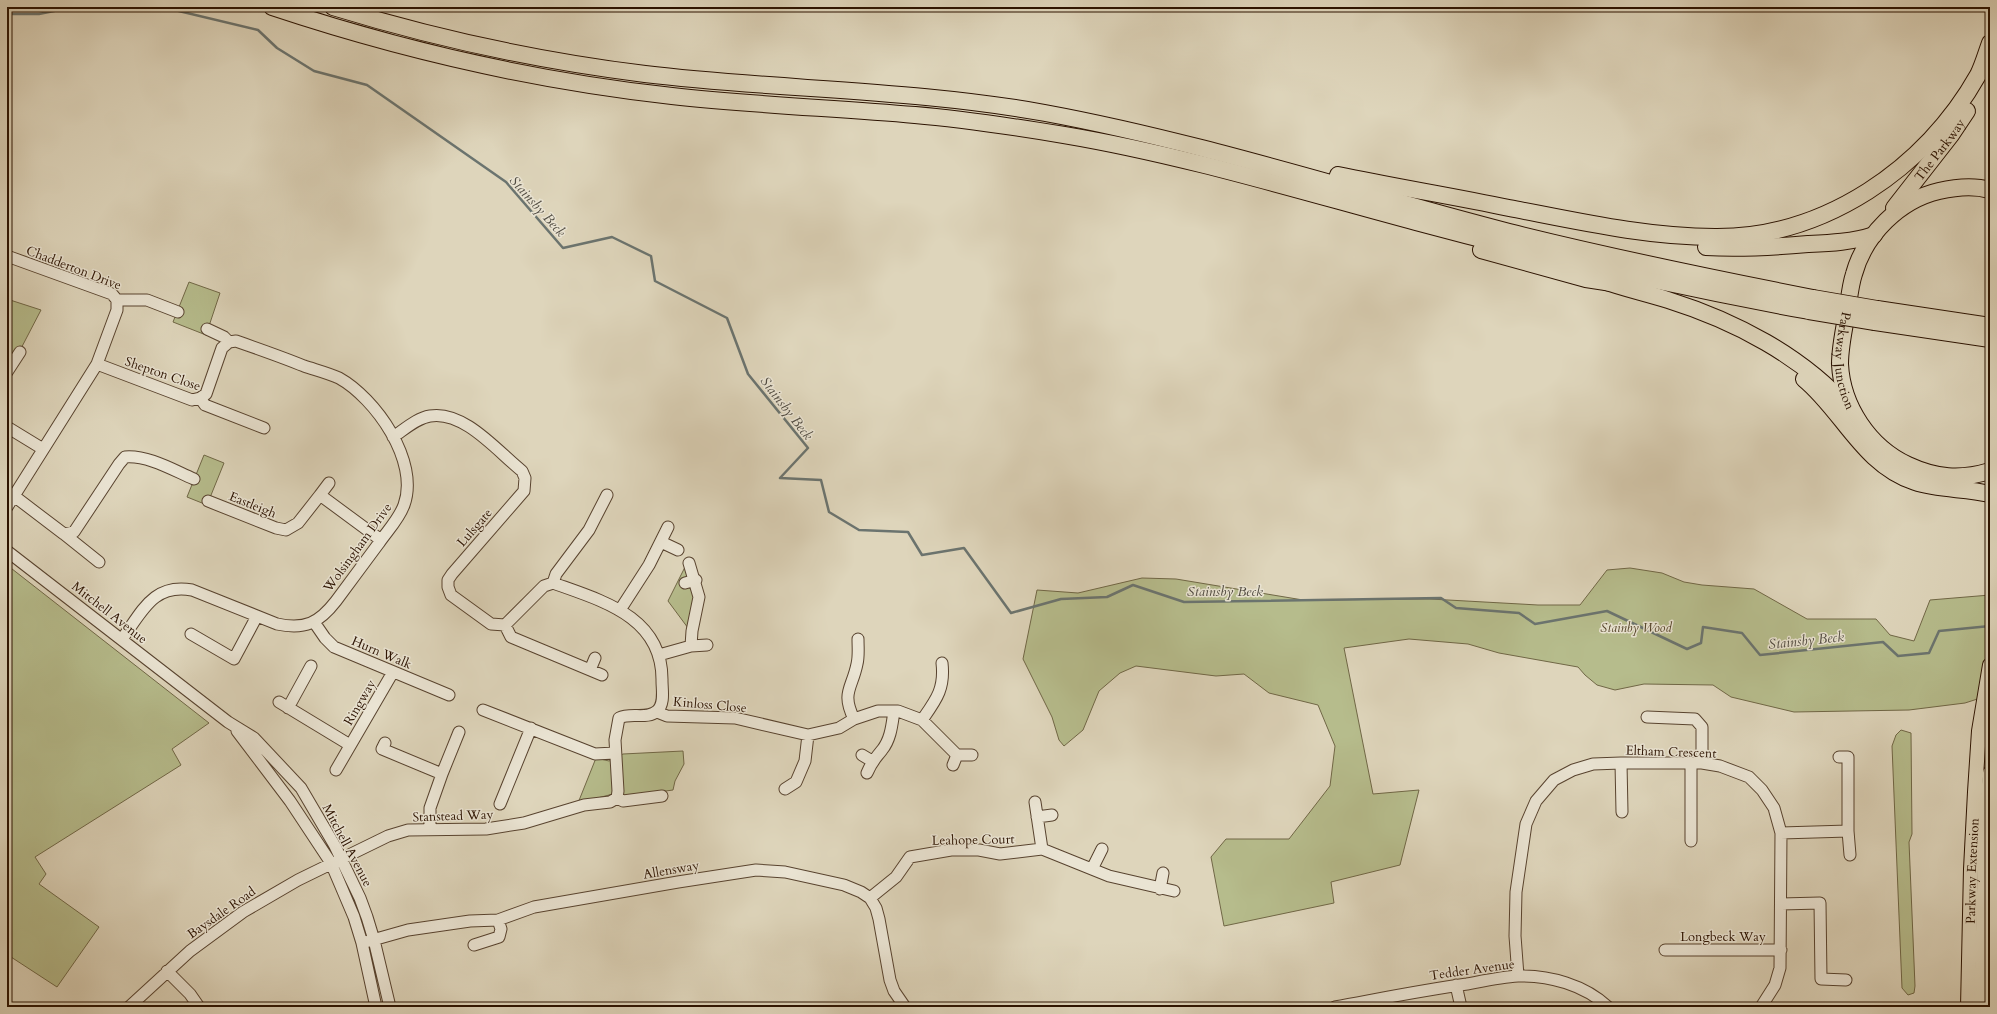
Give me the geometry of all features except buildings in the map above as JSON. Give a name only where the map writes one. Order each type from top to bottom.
[{"type":"highway","points":[[272,7],[343,30],[457,59],[593,86],[735,102],[917,115],[1001,125],[1070,136],[1197,163],[1572,262],[1706,292],[1811,304]]},
{"type":"highway","points":[[333,7],[478,44],[568,62],[644,74],[953,100],[1049,114],[1150,135],[1509,232],[1621,259],[1811,304],[1990,339]]},
{"type":"highway","points":[[1049,114],[1104,117],[1152,127],[1337,175],[1401,189],[1650,232],[1678,236],[1717,237],[1761,232],[1797,224],[1831,211],[1868,193],[1894,174],[1939,132],[1960,104],[1979,73],[1990,44]]},
{"type":"highway","name":"The Parkway","points":[[1878,230],[1951,135],[1970,106],[1990,68]]},
{"type":"highway","points":[[1120,147],[1224,179],[1578,277],[1612,283]]},
{"type":"highway","name":"Parkway Junction","points":[[1988,474],[1967,477],[1943,476],[1921,471],[1898,461],[1881,449],[1856,417],[1843,384],[1840,363],[1854,273],[1863,251],[1878,230],[1909,202],[1926,194],[1962,187],[1990,190]]},
{"type":"highway","points":[[1552,216],[1625,235],[1679,245],[1710,247],[1749,248],[1842,242],[1862,239],[1878,230]]},
{"type":"highway","points":[[1487,240],[1524,256],[1682,304],[1750,334],[1787,356],[1828,385],[1856,417]]},
{"type":"highway","points":[[1682,304],[1758,346],[1791,368],[1814,387],[1866,450],[1881,464],[1914,482],[1931,486],[1990,494]]},
{"type":"highway","points":[[1876,316],[1990,326]]},
{"type":"main road","name":"Parkway Extension","points":[[1968,1007],[1971,869],[1975,792],[1979,731],[1990,665]]},
{"type":"main road","name":"Parkway Extension","points":[[1981,1007],[1986,818],[1990,773]]},
{"type":"street","name":"Chadderton Drive","points":[[7,256],[112,294],[117,300],[147,300],[178,312]]},
{"type":"street","points":[[7,507],[96,364],[117,310],[117,300]]},
{"type":"street","name":"Wolsingham Drive","points":[[122,639],[150,601],[164,590],[179,587],[192,590],[277,624],[290,627],[305,626],[314,622],[326,613],[396,521],[404,505],[408,488],[408,477],[402,454],[393,437],[368,402],[354,388],[337,378],[236,341],[229,342],[224,337],[207,329]]},
{"type":"street","points":[[200,398],[206,394],[222,348],[229,342]]},
{"type":"street","points":[[7,372],[20,352]]},
{"type":"street","name":"Shepton Close","points":[[96,364],[192,400],[200,398],[205,405],[264,428]]},
{"type":"street","name":"Lulsgate","points":[[393,437],[417,421],[430,416],[451,417],[472,428],[522,472],[525,478],[524,491],[448,580],[448,587],[451,595],[491,624],[505,625]]},
{"type":"street","points":[[7,427],[43,449]]},
{"type":"street","points":[[64,534],[74,532],[119,464],[126,457],[134,456],[194,478]]},
{"type":"street","name":"Eastleigh","points":[[208,501],[276,528],[286,530],[298,523],[329,483]]},
{"type":"street","points":[[320,495],[381,540]]},
{"type":"street","points":[[14,496],[99,562]]},
{"type":"street","points":[[553,583],[556,574],[589,530],[601,500]]},
{"type":"street","points":[[620,610],[661,542],[668,527]]},
{"type":"street","points":[[661,542],[678,550]]},
{"type":"street","name":"Mitchell Avenue","points":[[7,551],[232,725],[254,738],[301,788],[336,861],[362,943],[376,1007]]},
{"type":"street","points":[[689,563],[690,582],[699,597],[692,631],[691,646]]},
{"type":"street","points":[[602,675],[511,637],[505,625],[544,586],[553,583],[620,610],[634,619],[648,634],[659,655],[662,669],[662,705],[657,712]]},
{"type":"street","points":[[191,634],[234,659],[258,616]]},
{"type":"street","name":"Hurn Walk","points":[[314,622],[325,638],[334,647],[449,695]]},
{"type":"street","points":[[854,719],[848,705],[848,688],[857,665],[859,655],[858,639]]},
{"type":"street","points":[[659,655],[691,646],[707,645]]},
{"type":"street","points":[[847,654],[859,655]]},
{"type":"street","points":[[590,670],[595,658]]},
{"type":"street","points":[[922,720],[938,698],[944,679],[942,663]]},
{"type":"street","name":"Ringway","points":[[311,666],[283,705],[350,745]]},
{"type":"street","name":"Ringway","points":[[336,770],[393,672]]},
{"type":"street","points":[[483,710],[595,754],[615,753],[618,791],[616,798]]},
{"type":"street","name":"Kinloss Close","points":[[615,753],[615,740],[619,718],[626,714],[647,715],[657,712],[667,716],[735,718],[808,735],[839,728],[854,719],[878,711],[894,711],[909,714],[922,720],[955,760],[972,755]]},
{"type":"street","points":[[867,773],[867,758],[883,749],[890,734],[894,711]]},
{"type":"street","points":[[1647,717],[1695,719],[1699,722],[1702,727],[1702,763]]},
{"type":"street","name":"Mitchell Avenue","points":[[232,725],[336,861],[360,898],[374,940],[390,1007]]},
{"type":"street","points":[[500,804],[531,728]]},
{"type":"street","points":[[430,829],[430,808],[459,732]]},
{"type":"street","points":[[785,789],[799,785],[806,761],[808,735]]},
{"type":"street","points":[[385,743],[382,749],[442,774]]},
{"type":"street","points":[[1839,757],[1848,757],[1848,831],[1850,855]]},
{"type":"street","points":[[1622,763],[1622,812]]},
{"type":"street","points":[[1691,763],[1691,841]]},
{"type":"street","name":"Eltham Crescent","points":[[1518,976],[1515,936],[1516,892],[1526,824],[1536,802],[1554,780],[1573,770],[1593,764],[1702,763],[1720,766],[1749,777],[1762,790],[1774,808],[1781,833],[1780,968],[1775,986],[1761,1007]]},
{"type":"street","name":"Stanstead Way","points":[[336,861],[388,836],[408,830],[430,829],[455,831],[486,829],[524,823],[584,806],[610,802],[616,798],[623,801],[662,796]]},
{"type":"street","points":[[1035,802],[1042,849]]},
{"type":"street","points":[[1037,817],[1052,814]]},
{"type":"street","points":[[1781,833],[1848,831]]},
{"type":"street","name":"Leahope Court","points":[[870,898],[896,877],[910,857],[951,850],[979,850],[1000,854],[1042,849],[1108,876],[1174,892]]},
{"type":"street","points":[[1092,869],[1102,849]]},
{"type":"street","name":"Baysdale Road","points":[[129,1007],[168,971],[216,931],[274,893],[336,861]]},
{"type":"street","name":"Allensway","points":[[362,943],[408,930],[470,921],[498,920],[539,906],[756,870],[786,872],[844,885],[861,892],[870,898]]},
{"type":"street","points":[[1160,889],[1163,873]]},
{"type":"street","points":[[870,898],[880,919],[890,980],[894,992],[905,1007]]},
{"type":"street","points":[[1781,904],[1820,903],[1821,979],[1846,980]]},
{"type":"street","points":[[474,945],[499,937],[501,929],[498,920]]},
{"type":"street","name":"Longbeck Way","points":[[1665,950],[1781,950]]},
{"type":"street","points":[[168,971],[190,994],[199,1007]]},
{"type":"street","name":"Tedder Avenue","points":[[1335,1007],[1408,992],[1518,976],[1546,978],[1575,986],[1599,999],[1608,1007]]},
{"type":"street","points":[[1456,985],[1461,1007]]},
{"type":"green space","points":[[189,282],[220,293],[206,335],[173,322]]},
{"type":"green space","points":[[7,299],[41,310],[15,360],[7,356]]},
{"type":"green space","points":[[204,455],[224,463],[207,505],[187,497]]},
{"type":"green space","points":[[7,565],[209,723],[172,749],[181,765],[35,857],[46,874],[39,884],[99,927],[57,987],[11,957],[7,963]]},
{"type":"green space","points":[[685,567],[696,592],[688,628],[668,601]]},
{"type":"green space","name":"Stainby Wood","points":[[1630,568],[1662,573],[1684,582],[1754,589],[1807,619],[1876,619],[1890,635],[1914,641],[1930,600],[1990,595],[1990,695],[1965,703],[1909,710],[1794,712],[1731,697],[1713,685],[1644,684],[1615,690],[1597,685],[1578,667],[1499,653],[1468,644],[1409,639],[1344,648],[1373,794],[1419,790],[1400,865],[1331,882],[1334,903],[1224,926],[1211,857],[1226,839],[1289,839],[1330,786],[1335,746],[1318,705],[1269,693],[1244,674],[1216,676],[1136,666],[1120,673],[1099,691],[1083,730],[1064,746],[1059,740],[1052,717],[1023,659],[1037,590],[1078,593],[1142,578],[1176,579],[1303,600],[1430,599],[1538,605],[1580,605],[1607,570]]},
{"type":"green space","points":[[1901,730],[1911,733],[1912,834],[1909,842],[1915,986],[1914,993],[1908,995],[1902,988],[1892,746],[1896,735]]},
{"type":"green space","points":[[683,751],[684,764],[675,781],[673,790],[629,796],[613,794],[578,803],[596,758],[609,761],[623,754]]},
{"type":"waterway","name":"Stainsby Beck","points":[[7,14],[39,14],[74,7]]},
{"type":"waterway","name":"Stainsby Beck","points":[[120,7],[129,7]]},
{"type":"waterway","name":"Stainsby Beck","points":[[162,7],[258,30],[277,48],[314,71],[367,85],[506,182],[563,248],[612,237],[651,256],[655,281],[727,318],[748,374],[808,448],[780,478],[821,480],[829,512],[859,530],[908,532],[922,555],[964,548],[1011,613],[1061,599],[1107,597],[1133,585],[1184,602],[1441,598],[1456,608],[1519,613],[1535,624],[1607,611],[1687,649],[1701,643],[1703,627],[1742,633],[1760,655],[1883,642],[1898,656],[1929,653],[1939,631],[1990,626]]}]
